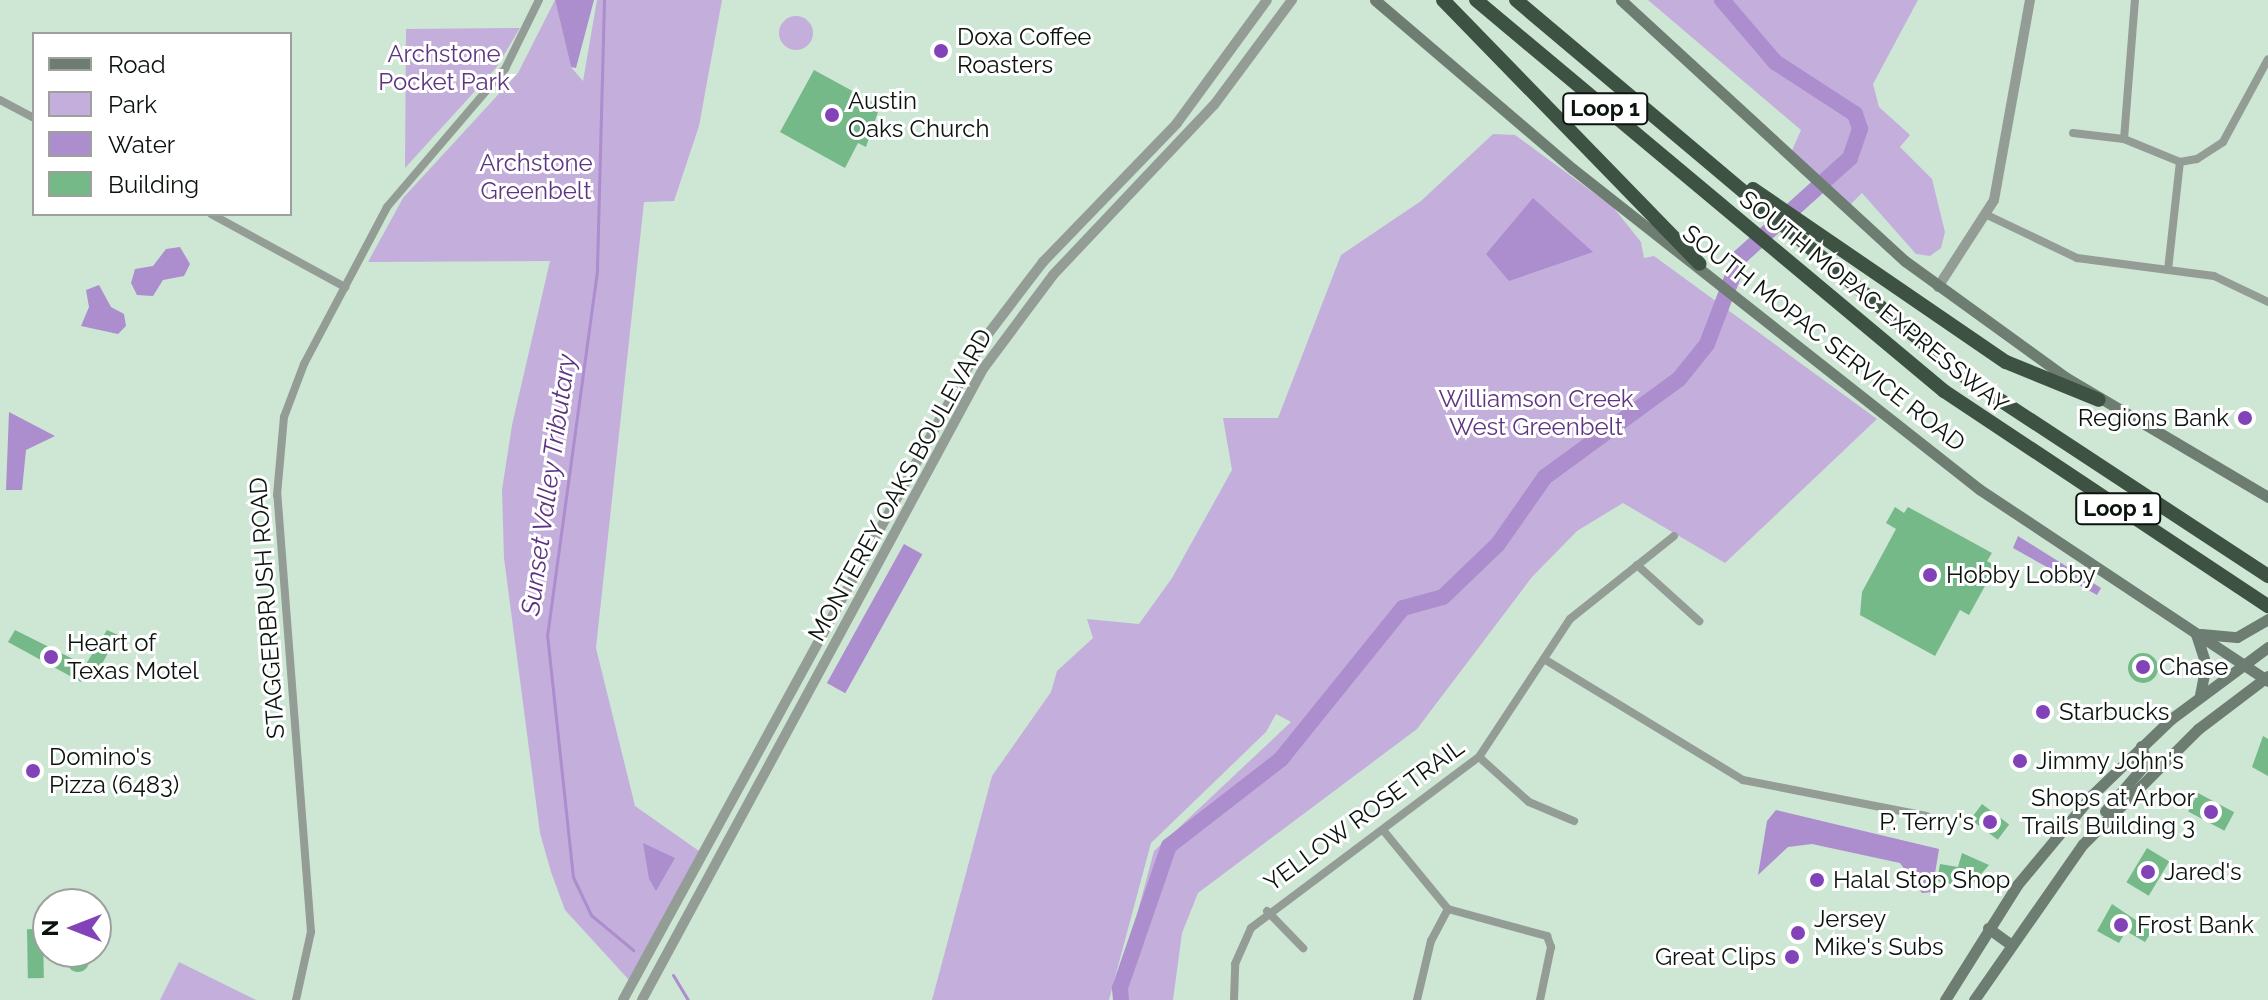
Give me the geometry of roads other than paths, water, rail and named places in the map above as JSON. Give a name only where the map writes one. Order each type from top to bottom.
[{"type":"highway","points":[[1443,0],[1700,264]]},
{"type":"highway","name":"SOUTH MOPAC EXPRESSWAY","points":[[1476,0],[1803,275],[2016,444],[2264,604]]},
{"type":"highway","name":"SOUTH MOPAC EXPRESSWAY","points":[[1516,0],[1700,156],[1752,194],[1818,258],[1991,396],[2268,576]]},
{"type":"highway","points":[[1752,194],[2006,362],[2099,400]]},
{"type":"main road","name":"SOUTH MOPAC SERVICE ROAD","points":[[1375,0],[1573,169],[1700,264],[1979,489],[2267,679]]},
{"type":"main road","points":[[1621,0],[1847,208],[1938,287],[2099,400],[2268,497]]},
{"type":"main road","points":[[2200,696],[2206,664],[2196,633],[2237,637],[2268,619]]},
{"type":"main road","points":[[1945,1000],[1988,928],[2049,844],[2141,746],[2242,663],[2268,647]]},
{"type":"main road","points":[[2093,832],[2198,729],[2267,679]]},
{"type":"main road","points":[[1974,1000],[2009,943],[2147,762],[2141,746]]},
{"type":"main road","points":[[1988,928],[2009,943]]},
{"type":"street","name":"STAGGERBRUSH ROAD","points":[[296,1000],[310,948],[311,907],[276,471],[293,389],[401,186],[514,58],[539,0]]},
{"type":"street","name":"MONTEREY OAKS BOULEVARD","points":[[623,1000],[976,351],[1043,262],[1182,117],[1267,0]]},
{"type":"street","name":"MONTEREY OAKS BOULEVARD","points":[[642,1000],[983,369],[1053,275],[1214,105],[1292,0]]},
{"type":"street","points":[[1938,287],[1987,215],[2004,157],[2030,0]]},
{"type":"street","points":[[2124,139],[2135,0]]},
{"type":"street","points":[[2073,133],[2124,139],[2180,162],[2206,155],[2223,142],[2268,59]]},
{"type":"street","points":[[0,100],[32,117]]},
{"type":"street","points":[[2168,270],[2180,162]]},
{"type":"street","points":[[1987,215],[2077,258],[2222,279],[2268,302]]},
{"type":"street","points":[[215,216],[345,287]]},
{"type":"street","name":"YELLOW ROSE TRAIL","points":[[1234,1000],[1242,943],[1267,911],[1383,830],[1479,757],[1570,619],[1674,536]]},
{"type":"street","points":[[1637,565],[1699,621]]},
{"type":"street","points":[[1544,659],[1743,780],[1927,816]]},
{"type":"street","points":[[1479,757],[1529,802],[1574,821]]},
{"type":"street","points":[[1383,830],[1448,909],[1547,936],[1551,947],[1540,1000]]},
{"type":"street","points":[[1417,1000],[1431,941],[1448,909]]},
{"type":"street","points":[[1267,911],[1303,948]]},
{"type":"water","points":[[555,0],[594,0],[576,68],[571,67]]},
{"type":"water","points":[[1533,198],[1593,252],[1509,281],[1486,254]]},
{"type":"water","points":[[180,247],[190,264],[184,276],[163,280],[153,296],[137,295],[131,283],[135,269],[153,266],[166,249]]},
{"type":"water","points":[[99,285],[111,307],[124,314],[126,326],[118,334],[81,326],[89,307],[86,290]]},
{"type":"water","points":[[9,412],[55,436],[26,450],[22,490],[6,490]]},
{"type":"water","points":[[2018,536],[2101,588],[2097,595],[2013,548]]},
{"type":"water","points":[[904,544],[922,554],[845,693],[827,683]]},
{"type":"water","points":[[1776,810],[1939,849],[1932,892],[1922,893],[1900,863],[1812,844],[1788,847],[1758,875],[1767,821]]},
{"type":"water","points":[[643,843],[675,858],[656,891],[649,879]]},
{"type":"waterway","name":"Sunset Valley Tributary","points":[[604,0],[597,271],[547,634],[573,877],[591,915],[633,950]]},
{"type":"waterway","points":[[1121,1000],[1120,988],[1169,846],[1281,759],[1403,608],[1443,597],[1498,544],[1545,477],[1679,379],[1707,344],[1740,257],[1850,158],[1860,129],[1855,114],[1775,62],[1722,0]]},
{"type":"waterway","name":"Sunset Valley Tributary","points":[[673,975],[688,1000]]},
{"type":"place","name":"Doxa Coffee Roasters","points":[[941,51]]},
{"type":"place","name":"Austin Oaks Church","points":[[832,115]]},
{"type":"place","name":"Regions Bank","points":[[2245,418]]},
{"type":"place","name":"Hobby Lobby","points":[[1930,575]]},
{"type":"place","name":"Heart of Texas Motel","points":[[51,657]]},
{"type":"place","name":"Chase","points":[[2143,667]]},
{"type":"place","name":"Starbucks","points":[[2043,712]]},
{"type":"place","name":"Jimmy John's","points":[[2020,761]]},
{"type":"place","name":"Domino's Pizza (6483)","points":[[33,771]]},
{"type":"place","name":"Shops at Arbor Trails Building 3","points":[[2211,812]]},
{"type":"place","name":"P. Terry's","points":[[1990,822]]},
{"type":"place","name":"Jared's","points":[[2148,872]]},
{"type":"place","name":"Halal Stop Shop","points":[[1817,880]]},
{"type":"place","name":"Frost Bank","points":[[2121,925]]},
{"type":"place","name":"Jersey Mike's Subs","points":[[1798,933]]},
{"type":"place","name":"Great Clips","points":[[1792,957]]},
{"type":"park label","name":"Archstone Pocket Park","points":[[444,68]]},
{"type":"park label","name":"Archstone Greenbelt","points":[[536,177]]},
{"type":"park label","name":"Williamson Creek West Greenbelt","points":[[1536,413]]}]
